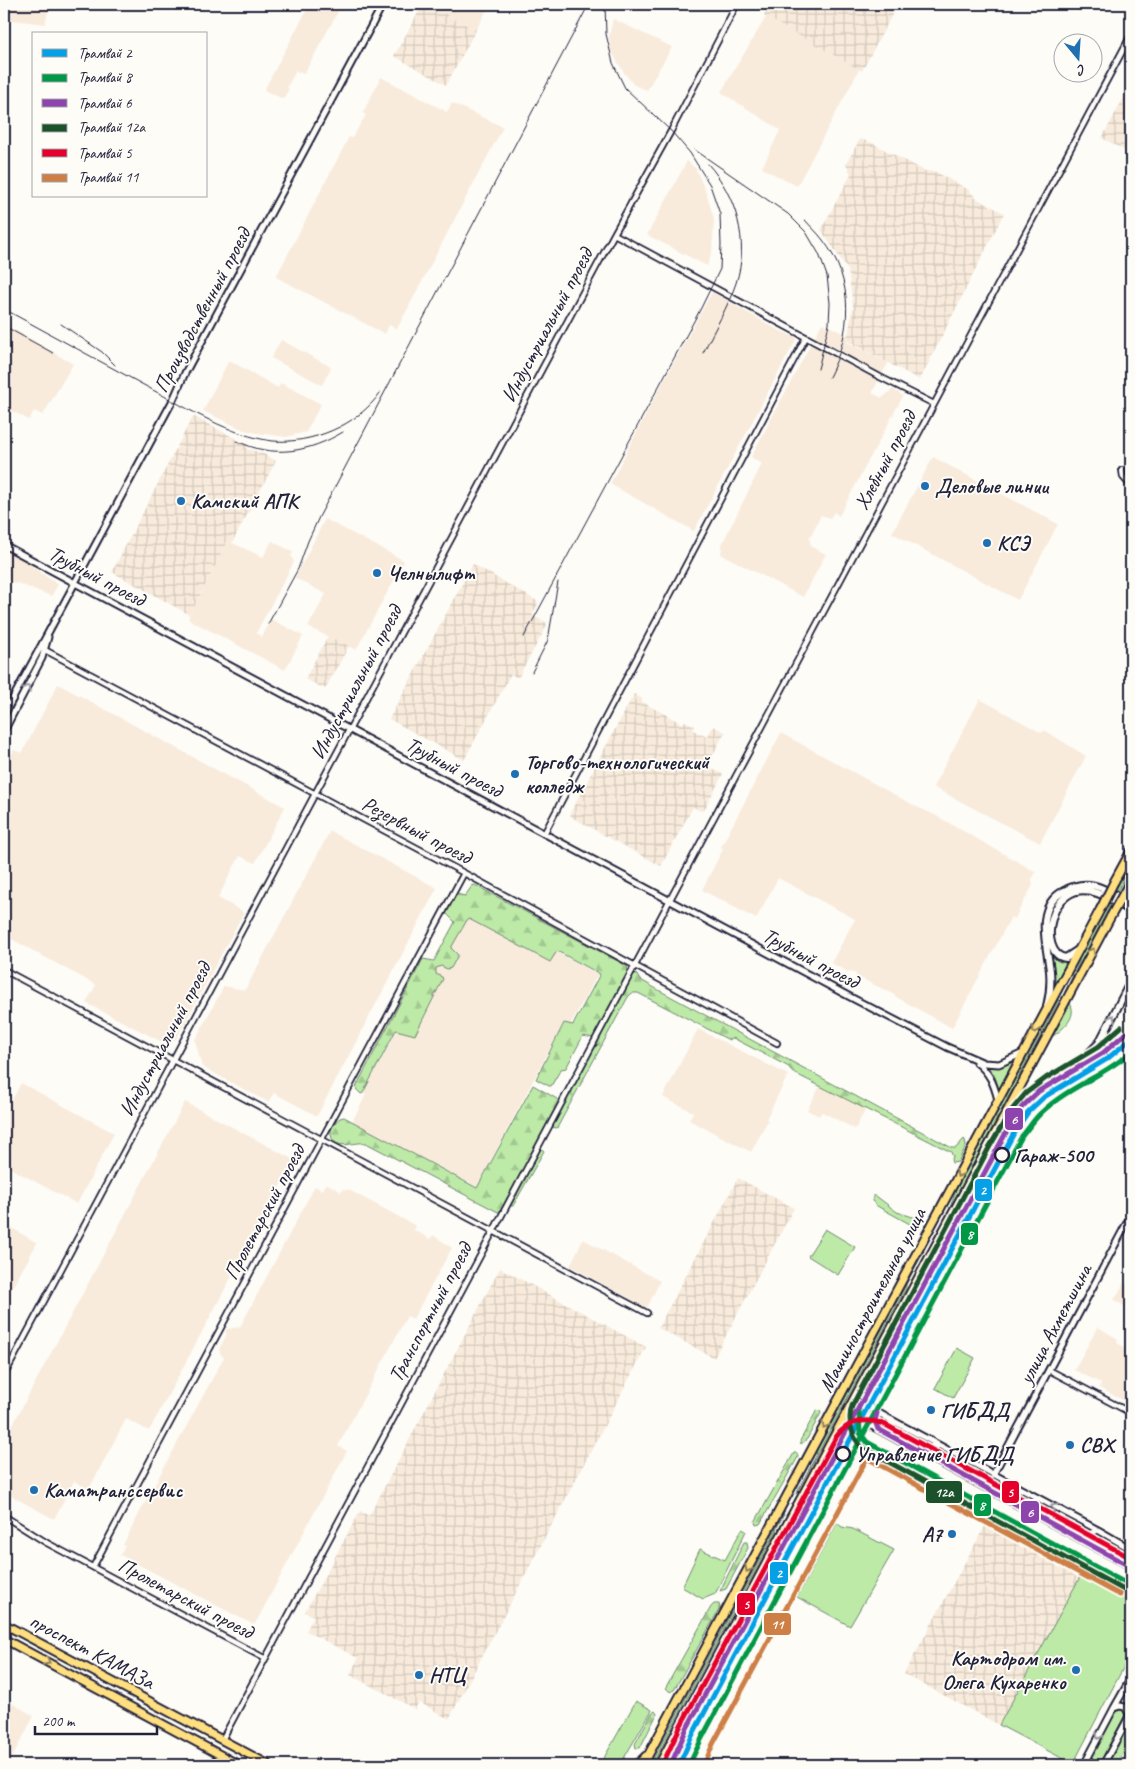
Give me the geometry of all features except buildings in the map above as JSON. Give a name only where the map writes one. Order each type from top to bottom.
[{"type":"main road","name":"Машиностроительная улица","points":[[643,1765],[1131,851]]},
{"type":"main road","name":"Машиностроительная улица","points":[[659,1765],[1131,878]]},
{"type":"main road","points":[[1046,1010],[1050,973],[1044,928],[1045,918],[1052,900],[1070,887],[1083,884],[1102,888],[1131,904]]},
{"type":"main road","points":[[1078,950],[1066,958],[1057,955],[1052,949],[1050,929],[1053,913],[1058,904],[1065,898],[1075,892],[1097,892],[1131,911]]},
{"type":"main road","points":[[1002,1121],[1022,1099],[1038,1086],[1083,1059],[1099,1042],[1131,981]]},
{"type":"main road","points":[[1057,990],[1059,999],[1068,996]]},
{"type":"main road","points":[[934,1220],[932,1230],[934,1234],[939,1233],[946,1226]]},
{"type":"main road","points":[[915,1256],[922,1249],[926,1249],[927,1261]]},
{"type":"main road","points":[[792,1486],[790,1494],[792,1499],[798,1498],[805,1490]]},
{"type":"main road","points":[[774,1520],[785,1512],[786,1527]]},
{"type":"main road","name":"проспект КАМАЗа","points":[[4,1624],[269,1765]]},
{"type":"main road","name":"проспект КАМАЗа","points":[[4,1639],[239,1765]]},
{"type":"main road","points":[[111,1696],[100,1684],[104,1682],[118,1685]]},
{"type":"main road","points":[[636,1765],[651,1751]]},
{"type":"street","name":"Производственный проезд","points":[[4,715],[42,649],[49,630],[383,4]]},
{"type":"street","name":"Индустриальный проезд","points":[[4,1376],[614,234],[671,131],[737,4]]},
{"type":"street","name":"Хлебный проезд","points":[[668,900],[1131,35]]},
{"type":"street","points":[[614,234],[934,404]]},
{"type":"street","points":[[544,834],[806,337]]},
{"type":"street","points":[[1122,470],[1122,477],[1131,486]]},
{"type":"street","name":"Трубный проезд","points":[[4,546],[888,1017],[969,1058]]},
{"type":"street","name":"Производственный проезд","points":[[4,731],[42,658],[42,649]]},
{"type":"street","name":"Резервный проезд","points":[[42,649],[464,873],[777,1043]]},
{"type":"street","name":"Пролетарский проезд","points":[[93,1567],[464,873]]},
{"type":"street","name":"Транспортный проезд","points":[[222,1740],[668,900]]},
{"type":"street","points":[[4,970],[647,1313]]},
{"type":"street","points":[[969,1058],[984,1063],[999,1064],[1023,1053]]},
{"type":"street","points":[[969,1058],[986,1070],[994,1083],[998,1100]]},
{"type":"street","name":"улица Ахметшина","points":[[993,1475],[1131,1215]]},
{"type":"street","points":[[874,1360],[872,1374],[864,1392],[867,1404],[873,1410],[1131,1549]]},
{"type":"street","points":[[1049,1370],[1131,1413]]},
{"type":"street","points":[[819,1464],[829,1454],[845,1424],[855,1422],[866,1424],[1131,1567]]},
{"type":"street","points":[[890,1436],[886,1430],[887,1426],[891,1423],[897,1423]]},
{"type":"street","points":[[934,1459],[928,1453],[929,1448],[940,1446]]},
{"type":"street","points":[[1026,1510],[1033,1508],[1035,1497]]},
{"type":"street","name":"Пролетарский проезд","points":[[4,1516],[47,1543],[264,1658]]},
{"type":"street","points":[[1087,1543],[1085,1539],[1087,1535],[1098,1530]]},
{"type":"street","points":[[1084,1765],[1131,1678]]},
{"type":"street","points":[[1103,1765],[1131,1714],[1125,1707],[1114,1708]]},
{"type":"shaded area","points":[[4,4],[50,4],[45,24],[4,19]]},
{"type":"shaded area","points":[[310,4],[338,4],[341,6],[304,74],[296,71],[283,99],[264,90]]},
{"type":"shaded area","points":[[423,4],[476,30],[446,85],[394,56]]},
{"type":"shaded area","points":[[426,4],[490,4],[476,30]]},
{"type":"shaded area","points":[[771,4],[898,4],[862,71],[764,16]]},
{"type":"shaded area","points":[[768,14],[862,64],[797,186],[762,168],[780,130],[721,92]]},
{"type":"shaded area","points":[[613,19],[672,47],[647,90],[634,85],[611,51],[609,37]]},
{"type":"shaded area","points":[[381,77],[447,112],[452,103],[503,127],[397,329],[389,325],[385,334],[276,277],[349,137],[352,138],[366,115],[363,113]]},
{"type":"shaded area","points":[[1131,84],[1131,154],[1102,138]]},
{"type":"shaded area","points":[[860,139],[870,142],[925,171],[936,172],[969,190],[976,198],[1004,213],[920,380],[847,341],[853,307],[848,270],[821,230],[851,174],[846,164]]},
{"type":"shaded area","points":[[687,161],[696,169],[707,195],[714,219],[712,252],[707,266],[647,235]]},
{"type":"shaded area","points":[[712,292],[776,329],[797,338],[694,531],[610,484]]},
{"type":"shaded area","points":[[822,323],[848,335],[847,342],[888,363],[872,393],[882,398],[893,389],[903,396],[839,516],[834,512],[830,518],[821,515],[809,539],[812,547],[826,554],[803,597],[721,554],[722,544],[762,464],[751,457]]},
{"type":"shaded area","points":[[4,324],[73,364],[43,415],[34,411],[29,420],[4,407]]},
{"type":"shaded area","points":[[281,340],[331,367],[322,385],[271,358]]},
{"type":"shaded area","points":[[229,360],[278,388],[281,383],[321,404],[306,432],[286,437],[257,433],[244,430],[203,411]]},
{"type":"shaded area","points":[[193,416],[248,445],[247,449],[260,452],[276,461],[232,543],[228,541],[190,615],[112,572]]},
{"type":"shaded area","points":[[933,457],[1058,524],[1018,600],[892,533]]},
{"type":"shaded area","points":[[325,519],[404,562],[356,650],[308,627],[326,594],[295,578]]},
{"type":"shaded area","points":[[228,541],[263,557],[272,541],[293,552],[291,556],[294,562],[256,633],[262,637],[271,619],[303,636],[285,670],[188,619]]},
{"type":"shaded area","points":[[4,549],[33,565],[32,567],[58,585],[51,596],[4,578]]},
{"type":"shaded area","points":[[473,564],[537,601],[538,604],[532,615],[547,623],[518,678],[511,674],[464,760],[389,719]]},
{"type":"shaded area","points":[[328,636],[349,646],[325,689],[305,679]]},
{"type":"shaded area","points":[[58,684],[285,807],[255,863],[240,856],[232,870],[218,898],[242,911],[243,914],[176,1039],[166,1044],[86,1003],[96,985],[4,935],[4,769],[14,750],[22,753]]},
{"type":"shaded area","points":[[634,694],[642,699],[642,702],[683,724],[685,721],[695,726],[693,730],[707,737],[713,726],[725,732],[707,766],[723,774],[704,810],[701,811],[693,807],[661,866],[571,817],[570,813]]},
{"type":"shaded area","points":[[980,699],[1042,733],[1044,730],[1086,756],[1040,843],[933,787]]},
{"type":"shaded area","points":[[781,733],[933,814],[1036,872],[1032,879],[1033,885],[1015,919],[1011,917],[952,1028],[893,994],[856,976],[856,974],[831,963],[855,919],[778,878],[756,919],[702,890],[723,849],[721,847]]},
{"type":"shaded area","points":[[330,831],[437,888],[317,1116],[274,1093],[268,1102],[202,1067],[195,1040],[224,986],[245,990]]},
{"type":"shaded area","points":[[465,903],[598,974],[570,1025],[564,1022],[477,1187],[352,1122],[366,1095],[363,1094]]},
{"type":"shaded area","points":[[698,1029],[788,1075],[751,1152],[689,1120],[693,1112],[663,1097]]},
{"type":"shaded area","points":[[21,1083],[114,1133],[77,1204],[4,1165],[4,1115]]},
{"type":"shaded area","points":[[820,1086],[866,1109],[855,1129],[822,1112],[819,1116],[807,1110]]},
{"type":"shaded area","name":"Каматранссервис","points":[[185,1102],[294,1160],[149,1431],[126,1419],[89,1489],[74,1481],[54,1519],[4,1492],[4,1441]]},
{"type":"shaded area","points":[[738,1178],[794,1208],[714,1358],[658,1328]]},
{"type":"shaded area","points":[[326,1183],[341,1192],[343,1189],[346,1191],[347,1189],[416,1226],[414,1230],[430,1239],[433,1235],[452,1248],[413,1319],[407,1316],[338,1446],[347,1451],[255,1624],[252,1624],[120,1555],[125,1546],[123,1545],[141,1510],[224,1357],[219,1349],[227,1334],[225,1332],[227,1329],[240,1327],[315,1186],[322,1190]]},
{"type":"shaded area","points":[[4,1223],[37,1243],[4,1303]]},
{"type":"shaded area","points":[[583,1239],[660,1281],[647,1308],[570,1266]]},
{"type":"shaded area","points":[[500,1268],[646,1347],[449,1719],[419,1702],[415,1709],[350,1675],[358,1658],[306,1631],[314,1616],[305,1612],[360,1511],[369,1516]]},
{"type":"shaded area","points":[[1124,1283],[1131,1286],[1131,1310],[1114,1300]]},
{"type":"shaded area","points":[[1098,1327],[1118,1339],[1117,1343],[1131,1351],[1131,1404],[1099,1388],[1101,1383],[1074,1370]]},
{"type":"shaded area","points":[[986,1524],[1016,1541],[1021,1533],[1085,1568],[999,1725],[904,1674]]},
{"type":"shaded area","points":[[8,1701],[34,1716],[8,1765],[4,1765],[4,1702]]},
{"type":"green space","points":[[1131,861],[1131,865],[1065,992],[1079,962],[1079,958]]},
{"type":"green space","points":[[475,885],[627,966],[628,971],[593,1038],[583,1036],[566,1068],[561,1069],[551,1086],[536,1079],[564,1023],[573,1025],[600,974],[557,951],[550,962],[469,919],[451,948],[458,955],[451,968],[447,969],[441,966],[436,968],[436,974],[443,979],[415,1035],[396,1030],[361,1094],[356,1089],[357,1085],[423,959],[434,961],[455,922],[446,913],[456,894],[465,896],[472,886]]},
{"type":"green space","points":[[1050,952],[1057,960],[1067,961],[1054,986]]},
{"type":"green space","points":[[632,973],[653,987],[952,1148],[956,1148],[964,1139],[966,1146],[958,1162],[952,1163],[953,1157],[951,1152],[792,1072],[789,1067],[733,1038],[729,1040],[638,993],[632,993],[628,997],[557,1128],[551,1127],[550,1125]]},
{"type":"green space","points":[[1057,1000],[1059,1000],[950,1208],[956,1190]]},
{"type":"green space","points":[[1070,1003],[1072,1008],[1071,1018],[1053,1036]]},
{"type":"green space","points":[[1016,1059],[998,1093],[995,1076],[983,1063],[1001,1065]]},
{"type":"green space","points":[[533,1085],[557,1099],[559,1104],[501,1210],[498,1212],[366,1143],[340,1144],[333,1140],[331,1135],[331,1130],[335,1123],[344,1117],[477,1188]]},
{"type":"green space","points":[[540,1147],[544,1151],[513,1206],[508,1205]]},
{"type":"green space","points":[[873,1196],[876,1196],[897,1212],[919,1219],[921,1223],[919,1229],[877,1206],[872,1201]]},
{"type":"green space","points":[[825,1229],[855,1247],[838,1275],[808,1256]]},
{"type":"green space","points":[[906,1284],[906,1288],[796,1494],[816,1456],[817,1450]]},
{"type":"green space","points":[[957,1348],[975,1358],[953,1398],[935,1388]]},
{"type":"green space","points":[[859,1395],[862,1405],[866,1409],[859,1420],[849,1418],[845,1420]]},
{"type":"green space","points":[[817,1410],[821,1413],[807,1439],[801,1444],[800,1441]]},
{"type":"green space","points":[[870,1411],[889,1422],[884,1426],[884,1430],[870,1422]]},
{"type":"green space","points":[[889,1426],[931,1445],[926,1452],[889,1432],[887,1430]]},
{"type":"green space","points":[[933,1449],[937,1449],[1033,1501],[1033,1506],[1029,1508],[1005,1497],[932,1456],[931,1452]]},
{"type":"green space","points":[[794,1453],[797,1453],[798,1457],[760,1524],[756,1525],[755,1522]]},
{"type":"green space","points":[[1037,1504],[1088,1530],[1083,1534],[1083,1539],[1032,1511],[1036,1509]]},
{"type":"green space","points":[[837,1523],[894,1550],[850,1626],[797,1597]]},
{"type":"green space","points":[[777,1527],[652,1765],[650,1765]]},
{"type":"green space","points":[[742,1529],[746,1531],[715,1594],[703,1599],[682,1587],[700,1549],[725,1560]]},
{"type":"green space","points":[[1092,1535],[1131,1556],[1131,1564],[1089,1541],[1088,1537]]},
{"type":"green space","points":[[744,1542],[747,1542],[748,1548],[726,1589],[720,1591]]},
{"type":"green space","name":"Картодром им. Олега Кухаренко","points":[[1085,1568],[1131,1593],[1131,1653],[1073,1764],[999,1725]]},
{"type":"green space","points":[[714,1604],[719,1604],[720,1608],[674,1690],[670,1692],[666,1688],[667,1685]]},
{"type":"green space","points":[[636,1701],[652,1710],[620,1765],[600,1765]]},
{"type":"green space","points":[[1118,1708],[1122,1708],[1125,1711],[1125,1715],[1099,1765],[1087,1765]]},
{"type":"green space","points":[[655,1711],[657,1714],[640,1748],[636,1748],[635,1744],[652,1713]]},
{"type":"green space","points":[[1131,1718],[1131,1739],[1117,1765],[1107,1765]]},
{"type":"railway","points":[[268,624],[298,569],[319,517],[589,4]]},
{"type":"railway","points":[[524,637],[701,308],[720,269],[720,214],[710,185],[690,153],[671,131],[625,88],[613,63],[606,34],[605,4]]},
{"type":"railway","points":[[695,150],[788,214],[806,232],[819,254],[827,276],[830,303],[829,324],[818,369]]},
{"type":"railway","points":[[703,353],[733,292],[740,267],[741,251],[741,236],[733,204],[718,176],[708,164]]},
{"type":"railway","points":[[805,220],[821,237],[833,256],[841,273],[845,290],[847,307],[846,325],[837,360],[829,377]]},
{"type":"railway","points":[[4,309],[194,412],[225,427],[257,438],[288,441],[317,436],[332,431],[359,415],[380,393]]},
{"type":"railway","points":[[61,324],[102,352],[115,365]]},
{"type":"railway","points":[[4,326],[53,353]]},
{"type":"railway","points":[[237,441],[264,450],[291,451],[318,444],[343,432]]},
{"type":"railway","points":[[532,672],[548,640],[558,582]]},
{"type":"tram line","name":"12а","points":[[1121,1027],[1098,1047],[1046,1078],[1026,1093],[1010,1112],[990,1146],[852,1406],[850,1423],[856,1440],[863,1448],[1124,1590]]},
{"type":"tram line","name":"6","points":[[672,1762],[686,1730],[1009,1127],[1022,1107],[1039,1091],[1103,1053],[1126,1033]]},
{"type":"tram line","name":"2","points":[[679,1765],[693,1734],[1015,1131],[1028,1112],[1044,1097],[1107,1059],[1131,1039]]},
{"type":"tram line","name":"8","points":[[689,1765],[1022,1136],[1036,1118],[1052,1103],[1109,1068],[1131,1052]]},
{"type":"tram line","name":"8","points":[[859,1411],[860,1433],[867,1442],[1127,1584]]},
{"type":"tram line","name":"6","points":[[877,1413],[875,1421],[878,1429],[1131,1567]]},
{"type":"tram line","name":"5","points":[[665,1759],[680,1727],[836,1437],[851,1424],[864,1421],[884,1424],[1131,1558]]},
{"type":"tram line","name":"11","points":[[704,1765],[713,1744],[867,1458],[1120,1595]]},
{"type":"place","name":"Деловые линии","points":[[925,486]]},
{"type":"place","name":"Камский АПК","points":[[181,501]]},
{"type":"place","name":"КСЭ","points":[[987,543]]},
{"type":"place","name":"Челнылифт","points":[[377,573]]},
{"type":"place","name":"Торгово-технологический колледж","points":[[515,774]]},
{"type":"place","name":"Гараж-500","points":[[1002,1155]]},
{"type":"place","name":"ГИБДД","points":[[931,1410]]},
{"type":"place","name":"СВХ","points":[[1070,1445]]},
{"type":"place","name":"Управление ГИБДД","points":[[843,1454]]},
{"type":"place","name":"Каматранссервис","points":[[34,1490]]},
{"type":"place","name":"А7","points":[[952,1534]]},
{"type":"place","name":"Картодром им. Олега Кухаренко","points":[[1076,1670]]},
{"type":"place","name":"НТЦ","points":[[419,1675]]}]
